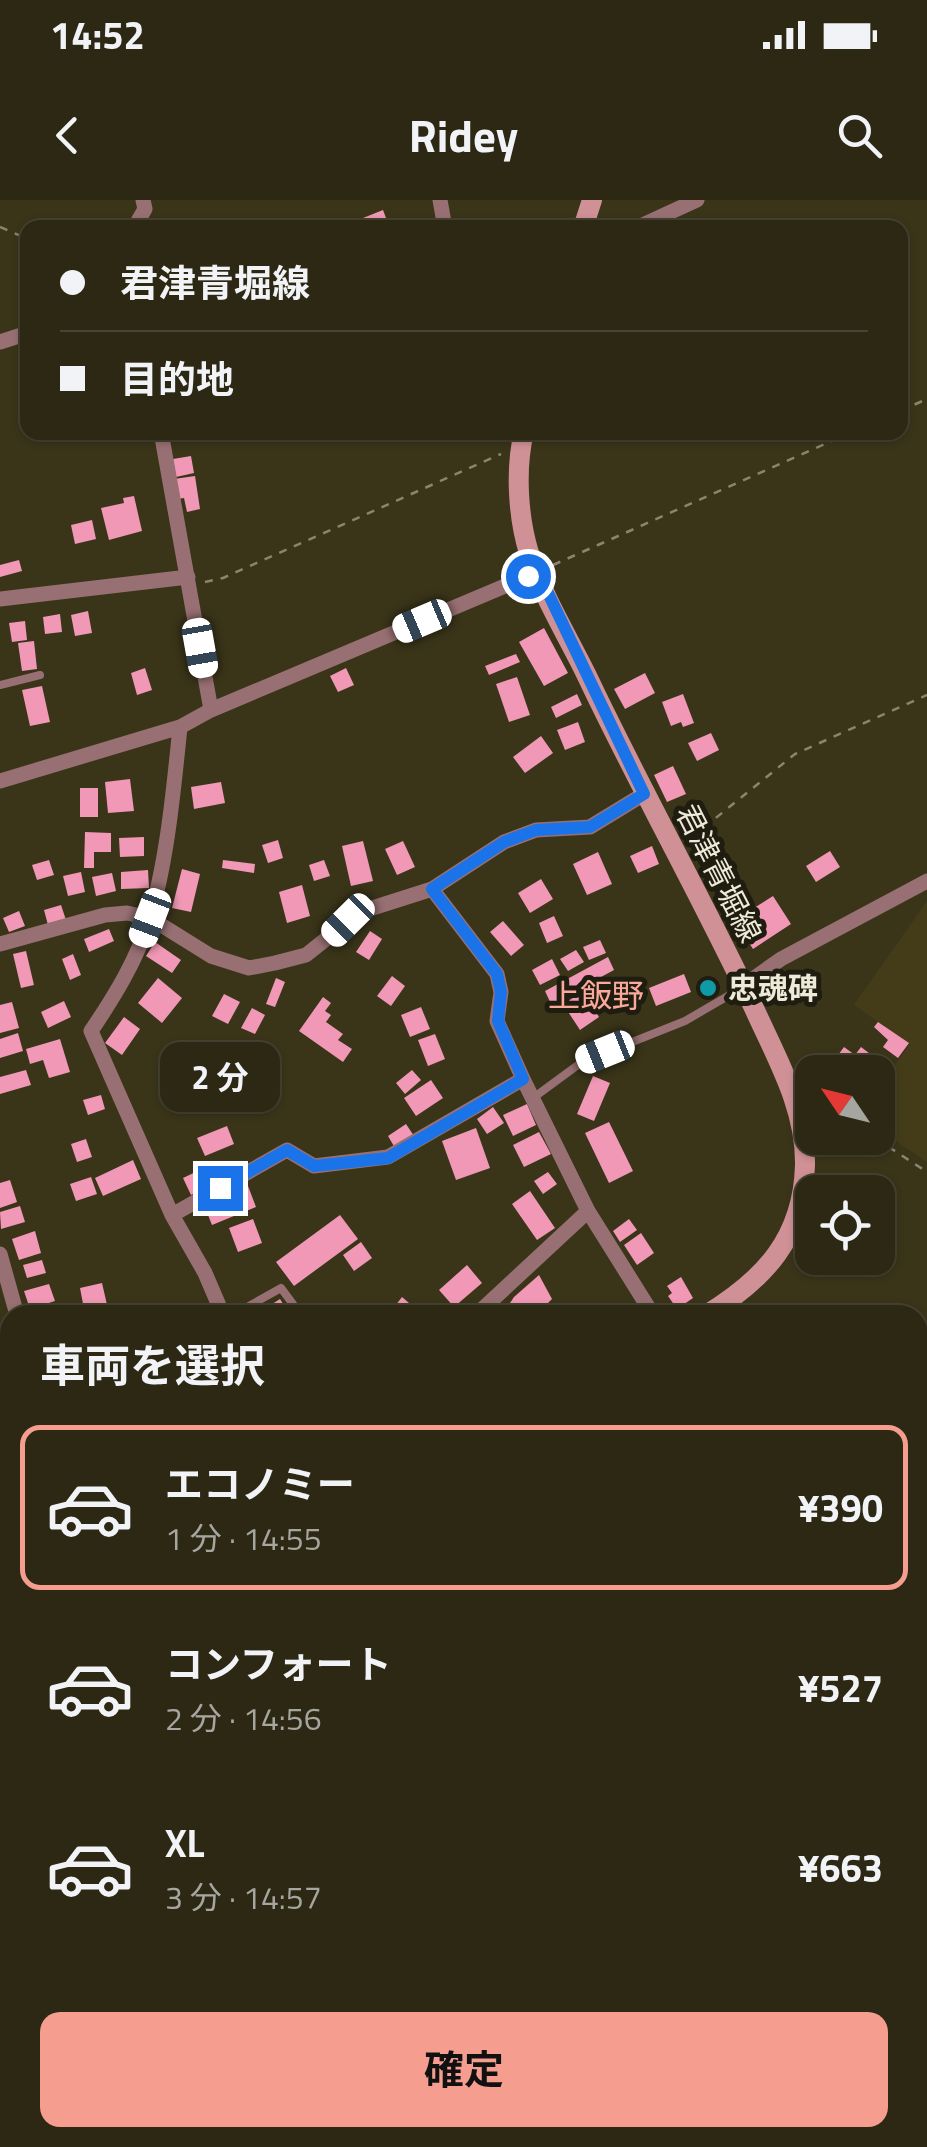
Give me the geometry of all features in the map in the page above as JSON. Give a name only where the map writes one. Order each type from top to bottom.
[{"type":"main road","name":"君津青堀線","points":[[522,440],[521,508],[529,554],[644,794],[744,986],[800,1114],[805,1162],[798,1213],[774,1260],[748,1287],[721,1305]]},
{"type":"street","points":[[653,220],[697,200]]},
{"type":"street","points":[[162,440],[211,710]]},
{"type":"street","points":[[0,781],[180,726],[538,572]]},
{"type":"street","points":[[0,599],[188,582]]},
{"type":"street","points":[[180,726],[172,804],[150,918],[136,954],[92,1032],[172,1215],[219,1305]]},
{"type":"street","points":[[0,944],[105,915],[128,913],[150,918],[211,956],[249,968],[306,955],[360,912],[432,889],[504,842],[536,830],[590,827],[644,794]]},
{"type":"street","points":[[744,986],[781,959],[927,881]]},
{"type":"street","points":[[432,889],[497,974],[501,992],[498,1021],[523,1079],[588,1211],[648,1305]]},
{"type":"street","points":[[172,1215],[287,1150],[314,1166],[388,1158],[523,1079]]},
{"type":"street","points":[[487,1305],[588,1211]]},
{"type":"street","points":[[0,1254],[15,1305]]},
{"type":"lane","points":[[0,685],[40,675]]},
{"type":"lane","points":[[532,1098],[582,1062],[704,1012],[744,986]]},
{"type":"lane","points":[[251,1305],[282,1288],[294,1305]]},
{"type":"path","points":[[188,582],[224,578],[518,440]]},
{"type":"path","points":[[538,572],[834,440]]},
{"type":"path","points":[[674,852],[795,754],[927,696]]},
{"type":"path","points":[[895,1151],[927,1172]]},
{"type":"shaded area","points":[[927,901],[927,1162],[895,1140],[895,1065],[910,1044],[854,1005]]},
{"type":"building","points":[[383,210],[387,220],[364,220]]},
{"type":"building","points":[[191,456],[194,473],[176,477],[173,459]]},
{"type":"building","points":[[195,476],[200,509],[187,512],[184,498],[178,499],[174,479]]},
{"type":"building","points":[[134,496],[142,531],[109,540],[101,508],[124,503],[123,498]]},
{"type":"building","points":[[92,520],[96,539],[75,544],[71,525]]},
{"type":"building","points":[[19,560],[22,571],[0,577],[0,565]]},
{"type":"building","points":[[88,611],[92,633],[75,636],[71,615]]},
{"type":"building","points":[[60,614],[62,632],[45,634],[43,617]]},
{"type":"building","points":[[25,621],[27,640],[12,642],[9,623]]},
{"type":"building","points":[[544,628],[568,673],[544,686],[519,642]]},
{"type":"building","points":[[34,641],[37,669],[22,671],[18,643]]},
{"type":"building","points":[[516,654],[520,662],[489,675],[485,666]]},
{"type":"building","points":[[145,668],[152,690],[137,695],[131,673]]},
{"type":"building","points":[[346,668],[354,685],[338,692],[330,676]]},
{"type":"building","points":[[645,673],[655,693],[625,709],[614,689]]},
{"type":"building","points":[[517,677],[530,715],[509,722],[496,684]]},
{"type":"building","points":[[42,686],[50,722],[30,726],[22,690]]},
{"type":"building","points":[[577,694],[582,705],[556,718],[551,707]]},
{"type":"building","points":[[683,694],[694,723],[671,726],[662,702]]},
{"type":"building","points":[[578,722],[585,742],[565,750],[557,730]]},
{"type":"building","points":[[711,733],[719,750],[697,761],[688,743]]},
{"type":"building","points":[[541,736],[553,753],[525,773],[513,757]]},
{"type":"building","points":[[673,766],[686,794],[667,802],[654,775]]},
{"type":"building","points":[[130,779],[134,811],[108,813],[105,782]]},
{"type":"building","points":[[221,782],[225,803],[194,809],[191,787]]},
{"type":"building","points":[[80,788],[98,788],[98,817],[80,817]]},
{"type":"building","points":[[85,832],[111,833],[111,852],[94,852],[94,868],[84,868]]},
{"type":"building","points":[[144,837],[144,856],[120,857],[119,838]]},
{"type":"building","points":[[278,840],[283,858],[268,863],[262,845]]},
{"type":"building","points":[[363,841],[373,881],[351,886],[342,846]]},
{"type":"building","points":[[403,841],[415,867],[397,875],[385,849]]},
{"type":"building","points":[[652,846],[659,864],[638,873],[630,856]]},
{"type":"building","points":[[830,851],[840,867],[816,882],[806,866]]},
{"type":"building","points":[[598,852],[612,884],[587,895],[573,864]]},
{"type":"building","points":[[49,860],[54,875],[37,880],[32,865]]},
{"type":"building","points":[[223,860],[255,864],[254,873],[222,868]]},
{"type":"building","points":[[324,860],[330,876],[314,881],[309,865]]},
{"type":"building","points":[[182,869],[200,874],[191,912],[172,908]]},
{"type":"building","points":[[148,870],[149,888],[121,889],[121,872]]},
{"type":"building","points":[[81,872],[85,892],[68,896],[63,876]]},
{"type":"building","points":[[112,873],[116,891],[96,896],[92,877]]},
{"type":"building","points":[[541,879],[553,899],[530,913],[518,893]]},
{"type":"building","points":[[302,885],[310,916],[287,923],[279,892]]},
{"type":"building","points":[[773,896],[791,924],[753,949],[740,929],[759,917],[754,908]]},
{"type":"building","points":[[61,905],[66,920],[48,925],[44,910]]},
{"type":"building","points":[[19,911],[25,926],[9,932],[3,918]]},
{"type":"building","points":[[554,916],[563,936],[547,943],[539,923]]},
{"type":"building","points":[[503,921],[524,945],[511,956],[490,932]]},
{"type":"building","points":[[109,929],[114,941],[89,952],[84,939]]},
{"type":"building","points":[[370,931],[382,939],[369,960],[356,952]]},
{"type":"building","points":[[600,940],[606,953],[589,960],[583,947]]},
{"type":"building","points":[[155,942],[181,960],[172,973],[146,956]]},
{"type":"building","points":[[576,950],[584,962],[568,971],[560,959]]},
{"type":"building","points":[[26,951],[34,985],[21,988],[13,954]]},
{"type":"building","points":[[73,954],[81,975],[70,980],[62,959]]},
{"type":"building","points":[[608,957],[614,970],[551,1004],[545,991]]},
{"type":"building","points":[[552,959],[560,975],[540,985],[532,970]]},
{"type":"building","points":[[684,974],[691,992],[656,1006],[649,988]]},
{"type":"building","points":[[392,976],[405,986],[391,1006],[377,996]]},
{"type":"building","points":[[158,978],[182,998],[162,1023],[138,1003]]},
{"type":"building","points":[[276,978],[285,982],[275,1007],[266,1004]]},
{"type":"building","points":[[583,992],[599,1017],[580,1030],[563,1004]]},
{"type":"building","points":[[224,994],[240,1002],[228,1024],[212,1016]]},
{"type":"building","points":[[323,997],[331,1003],[325,1011],[331,1015],[326,1022],[343,1034],[338,1040],[352,1049],[343,1062],[299,1031]]},
{"type":"building","points":[[64,1001],[71,1017],[48,1028],[41,1012]]},
{"type":"building","points":[[12,1002],[19,1028],[0,1033],[0,1005]]},
{"type":"building","points":[[421,1007],[430,1029],[410,1037],[401,1015]]},
{"type":"building","points":[[252,1008],[265,1015],[255,1034],[241,1028]]},
{"type":"building","points":[[124,1017],[140,1029],[122,1055],[105,1043]]},
{"type":"building","points":[[878,1022],[909,1043],[898,1058],[883,1047],[888,1040],[874,1027]]},
{"type":"building","points":[[18,1033],[23,1051],[0,1058],[0,1039]]},
{"type":"building","points":[[435,1034],[445,1059],[428,1066],[418,1040]]},
{"type":"building","points":[[60,1039],[70,1072],[49,1078],[43,1060],[30,1064],[26,1049]]},
{"type":"building","points":[[844,1047],[855,1055],[838,1055]]},
{"type":"building","points":[[861,1047],[872,1055],[855,1055]]},
{"type":"building","points":[[190,1054],[218,1077],[201,1097],[173,1074]]},
{"type":"building","points":[[26,1070],[31,1085],[0,1094],[0,1077]]},
{"type":"building","points":[[412,1070],[421,1080],[405,1094],[396,1083]]},
{"type":"building","points":[[593,1076],[610,1083],[594,1121],[577,1114]]},
{"type":"building","points":[[431,1080],[443,1098],[416,1116],[404,1098]]},
{"type":"building","points":[[101,1095],[105,1109],[88,1115],[83,1100]]},
{"type":"building","points":[[527,1104],[536,1125],[513,1136],[503,1115]]},
{"type":"building","points":[[493,1107],[504,1123],[487,1134],[477,1119]]},
{"type":"building","points":[[609,1122],[633,1171],[609,1183],[585,1133]]},
{"type":"building","points":[[406,1124],[414,1136],[395,1148],[388,1136]]},
{"type":"building","points":[[227,1126],[234,1144],[205,1156],[197,1138]]},
{"type":"building","points":[[476,1128],[490,1168],[456,1180],[442,1141]]},
{"type":"building","points":[[539,1132],[551,1154],[524,1167],[513,1145]]},
{"type":"building","points":[[86,1139],[92,1157],[77,1162],[71,1144]]},
{"type":"building","points":[[133,1160],[141,1179],[103,1196],[95,1178]]},
{"type":"building","points":[[206,1167],[214,1184],[191,1195],[183,1178]]},
{"type":"building","points":[[548,1172],[557,1184],[543,1194],[534,1181]]},
{"type":"building","points":[[91,1177],[97,1194],[76,1201],[70,1184]]},
{"type":"building","points":[[10,1180],[17,1202],[0,1208],[0,1183]]},
{"type":"building","points":[[248,1186],[256,1207],[212,1225],[204,1205]]},
{"type":"building","points":[[530,1191],[555,1228],[537,1240],[512,1204]]},
{"type":"building","points":[[20,1206],[25,1222],[1,1229],[0,1212]]},
{"type":"building","points":[[340,1215],[358,1239],[294,1286],[276,1262]]},
{"type":"building","points":[[253,1219],[262,1243],[238,1252],[229,1228]]},
{"type":"building","points":[[629,1219],[637,1230],[620,1242],[613,1231]]},
{"type":"building","points":[[35,1231],[41,1253],[19,1260],[12,1239]]},
{"type":"building","points":[[641,1233],[654,1253],[637,1265],[624,1245]]},
{"type":"building","points":[[361,1242],[372,1258],[354,1271],[343,1255]]},
{"type":"building","points":[[42,1260],[46,1273],[27,1278],[23,1265]]},
{"type":"building","points":[[467,1265],[482,1283],[456,1305],[439,1290]]},
{"type":"building","points":[[539,1275],[552,1299],[546,1305],[509,1305]]},
{"type":"building","points":[[681,1277],[693,1298],[683,1305],[674,1305],[667,1286]]},
{"type":"building","points":[[102,1283],[107,1305],[83,1305],[80,1288]]},
{"type":"building","points":[[49,1284],[55,1301],[29,1305],[24,1291]]},
{"type":"place","name":"忠魂碑","points":[[708,988]]},
{"type":"district","name":"上飯野","points":[[596,995]]},
{"type":"route","points":[[220,1188],[287,1150],[314,1166],[388,1158],[523,1079],[498,1021],[501,992],[497,974],[432,889],[504,842],[536,830],[590,827],[644,794],[538,572],[528,576]]}]
